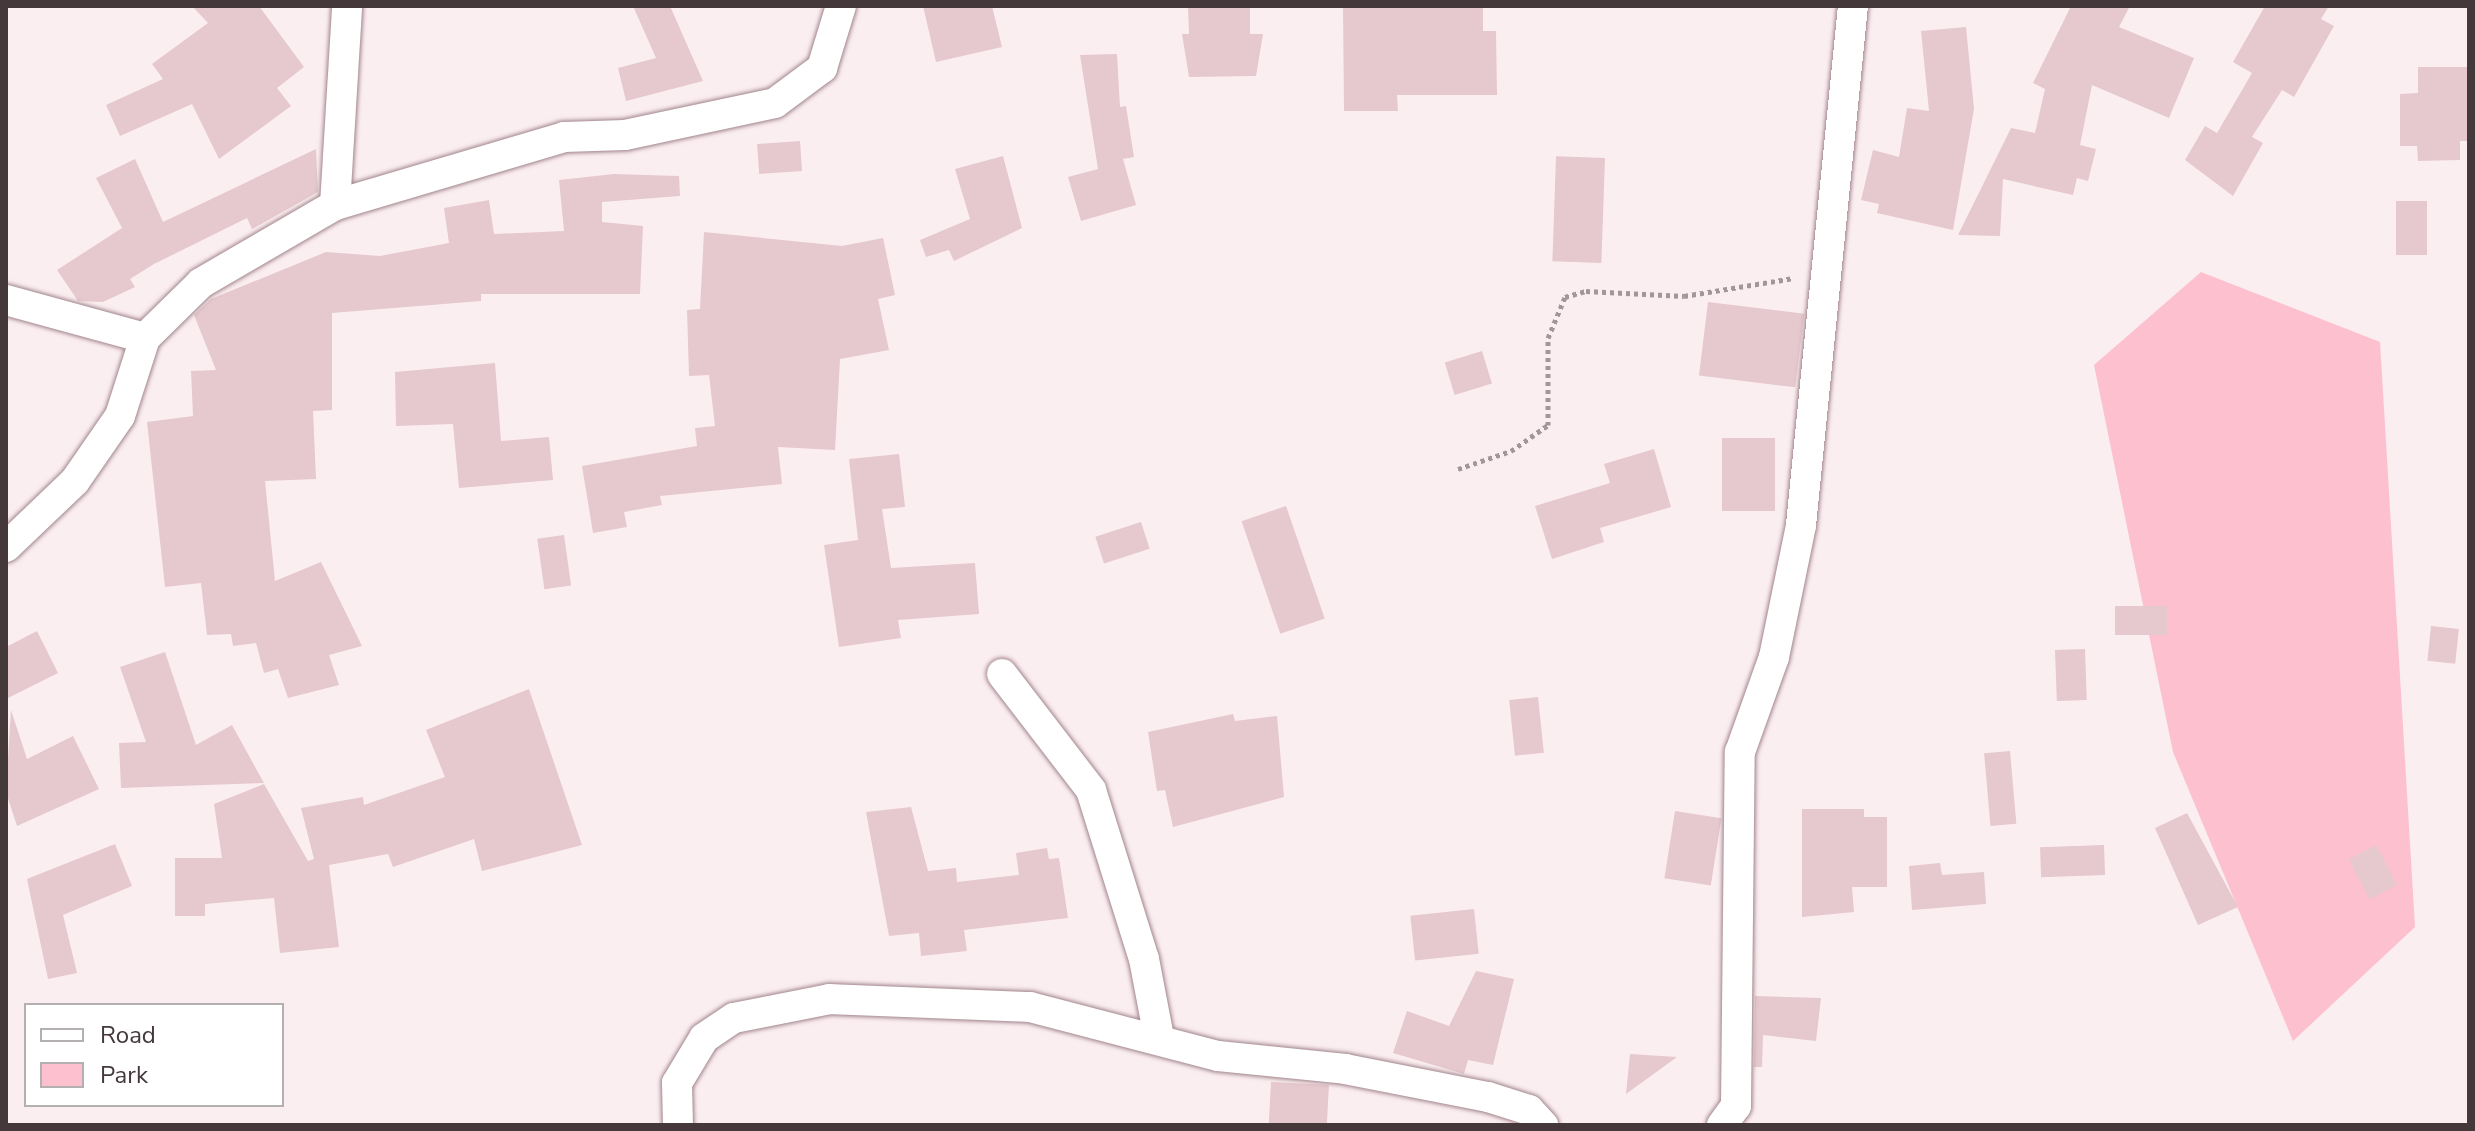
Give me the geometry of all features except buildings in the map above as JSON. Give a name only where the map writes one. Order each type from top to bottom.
[{"type":"street","points":[[335,205],[347,6]]},
{"type":"street","points":[[6,547],[75,481],[120,416],[145,338],[201,283],[335,205],[564,137],[625,135],[775,103],[822,68],[841,6]]},
{"type":"street","points":[[1722,1125],[1736,1106],[1740,752],[1774,657],[1801,525],[1821,270],[1853,6]]},
{"type":"street","points":[[6,300],[145,338]]},
{"type":"street","points":[[1002,674],[1091,790],[1144,959],[1159,1038]]},
{"type":"street","points":[[678,1125],[677,1083],[704,1038],[734,1018],[781,1007],[892,999],[1030,1007],[1159,1038],[1218,1056],[1345,1069],[1488,1097],[1529,1110],[1543,1125]]},
{"type":"path","points":[[1458,469],[1511,451],[1548,425],[1548,338],[1565,297],[1586,291],[1684,296],[1821,270]]},
{"type":"green space","points":[[2201,272],[2380,342],[2415,927],[2293,1041],[2173,752],[2094,365]]}]
